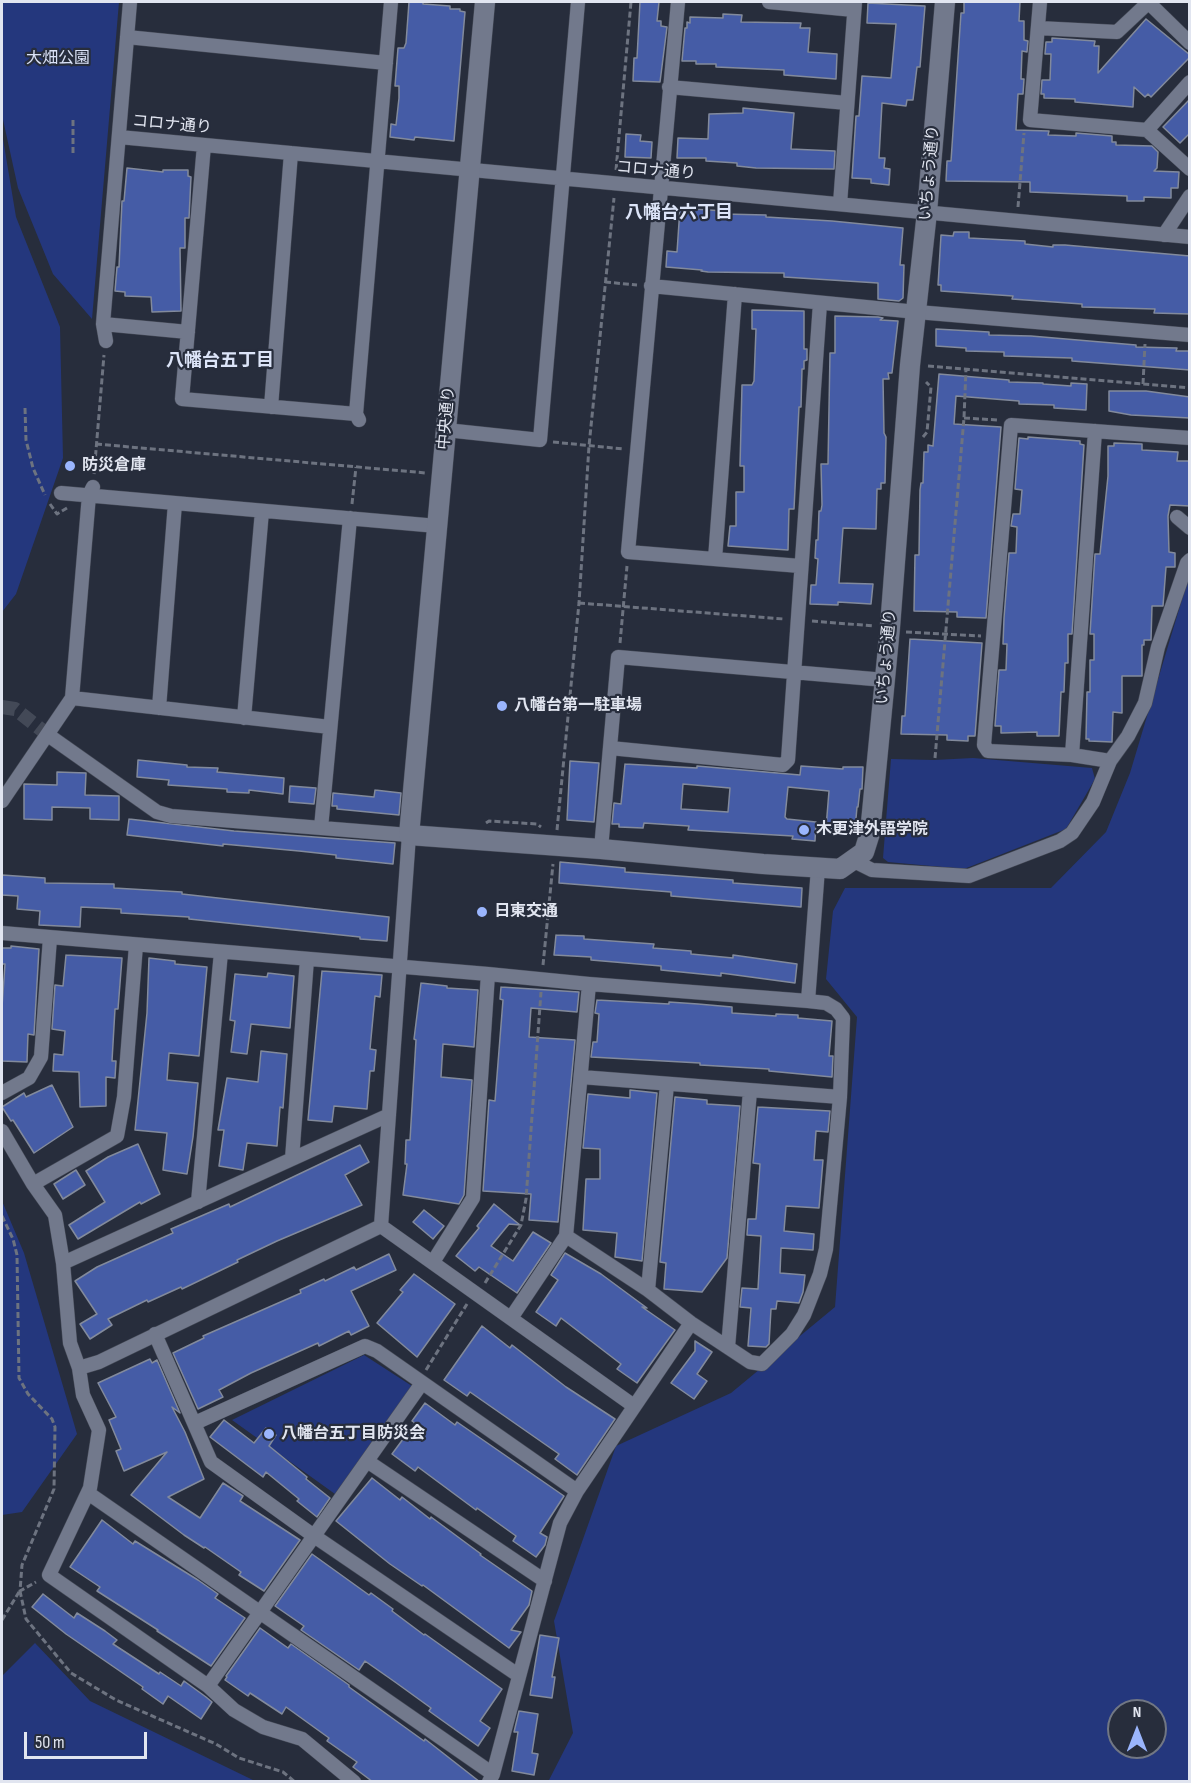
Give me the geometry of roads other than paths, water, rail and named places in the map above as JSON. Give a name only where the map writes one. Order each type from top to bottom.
[{"type":"street","points":[[106,341],[103,324],[130,2]]},
{"type":"street","points":[[204,145],[182,399],[358,417],[391,2]]},
{"type":"street","name":"中央通り","points":[[409,835],[484,2]]},
{"type":"street","points":[[446,430],[540,440],[578,2]]},
{"type":"street","points":[[678,2],[628,552],[800,566]]},
{"type":"street","points":[[769,2],[855,6],[840,204]]},
{"type":"street","name":"いちょう通り","points":[[852,860],[864,852],[870,833],[885,680],[898,629],[910,365],[927,212],[945,2]]},
{"type":"street","points":[[1040,2],[1030,120],[1148,130],[1190,169]]},
{"type":"street","points":[[1038,28],[1117,32],[1148,2],[1190,43]]},
{"type":"street","points":[[127,37],[386,63]]},
{"type":"street","points":[[1148,130],[1190,82]]},
{"type":"street","points":[[669,87],[848,102]]},
{"type":"street","name":"コロナ通り","points":[[119,137],[1190,237]]},
{"type":"street","points":[[271,407],[291,153]]},
{"type":"street","points":[[1164,235],[1190,196]]},
{"type":"street","points":[[651,286],[917,312],[1190,335]]},
{"type":"street","points":[[715,559],[735,294]]},
{"type":"street","points":[[610,748],[783,765],[788,760],[820,303]]},
{"type":"street","points":[[103,324],[188,332]]},
{"type":"street","points":[[1110,761],[1072,755],[988,751],[984,745],[1011,425],[1190,438]]},
{"type":"street","points":[[1072,755],[1095,431]]},
{"type":"street","points":[[61,493],[91,491],[175,503],[437,526]]},
{"type":"street","points":[[2,801],[72,698],[91,491]]},
{"type":"street","points":[[159,708],[175,503]]},
{"type":"street","points":[[244,718],[262,511]]},
{"type":"street","points":[[1177,517],[1190,528]]},
{"type":"street","points":[[321,828],[350,518]]},
{"type":"street","points":[[48,735],[157,812],[171,816],[818,868],[840,868],[852,860],[872,870],[969,876],[1060,841],[1072,833],[1093,802],[1110,761],[1128,736],[1145,703],[1158,647],[1190,560]]},
{"type":"street","points":[[601,849],[618,657],[885,680]]},
{"type":"street","points":[[72,698],[330,727]]},
{"type":"street","points":[[381,1226],[409,835]]},
{"type":"street","points":[[808,1001],[818,868]]},
{"type":"street","points":[[2,933],[399,966],[542,981],[808,1001],[826,1003],[836,1009],[843,1018],[840,1097],[826,1249],[820,1274],[804,1316],[792,1334],[762,1364],[750,1362],[566,1236]]},
{"type":"street","points":[[2,1093],[29,1078],[40,1057],[50,938]]},
{"type":"street","points":[[33,1184],[117,1136],[124,1097],[136,945]]},
{"type":"street","points":[[198,1202],[221,952]]},
{"type":"street","points":[[292,1159],[307,959]]},
{"type":"street","points":[[432,1262],[472,1198],[488,974]]},
{"type":"street","points":[[511,1318],[566,1236],[589,984]]},
{"type":"street","points":[[581,1077],[840,1097]]},
{"type":"street","points":[[648,1290],[667,1084]]},
{"type":"street","points":[[728,1347],[750,1091]]},
{"type":"street","points":[[63,1263],[389,1115]]},
{"type":"street","points":[[2,1131],[33,1184],[55,1215],[63,1263],[70,1343],[79,1368],[83,1395],[99,1430],[90,1488],[49,1575],[208,1686],[234,1710],[263,1727],[302,1739],[354,1782]]},
{"type":"street","points":[[381,1226],[634,1406]]},
{"type":"street","points":[[79,1368],[99,1362],[381,1226]]},
{"type":"street","points":[[88,1493],[261,1612],[491,1778],[560,1524],[577,1491],[691,1323]]},
{"type":"street","points":[[155,1334],[211,1462],[314,1536],[518,1675]]},
{"type":"street","points":[[195,1423],[365,1346],[377,1352],[577,1491]]},
{"type":"street","points":[[208,1686],[420,1382]]},
{"type":"street","points":[[367,1461],[545,1581]]},
{"type":"tunnel","points":[[2,707],[15,709],[48,735]]},
{"type":"place","name":"防災倉庫","points":[[70,466]]},
{"type":"place","name":"八幡台第一駐車場","points":[[502,706]]},
{"type":"place","name":"木更津外語学院","points":[[804,830]]},
{"type":"place","name":"日東交通","points":[[482,912]]},
{"type":"place","name":"八幡台五丁目防災会","points":[[269,1434]]},
{"type":"district","name":"八幡台六丁目","points":[[679,213]]},
{"type":"district","name":"八幡台五丁目","points":[[220,361]]},
{"type":"park label","name":"大畑公園","points":[[58,59]]}]
